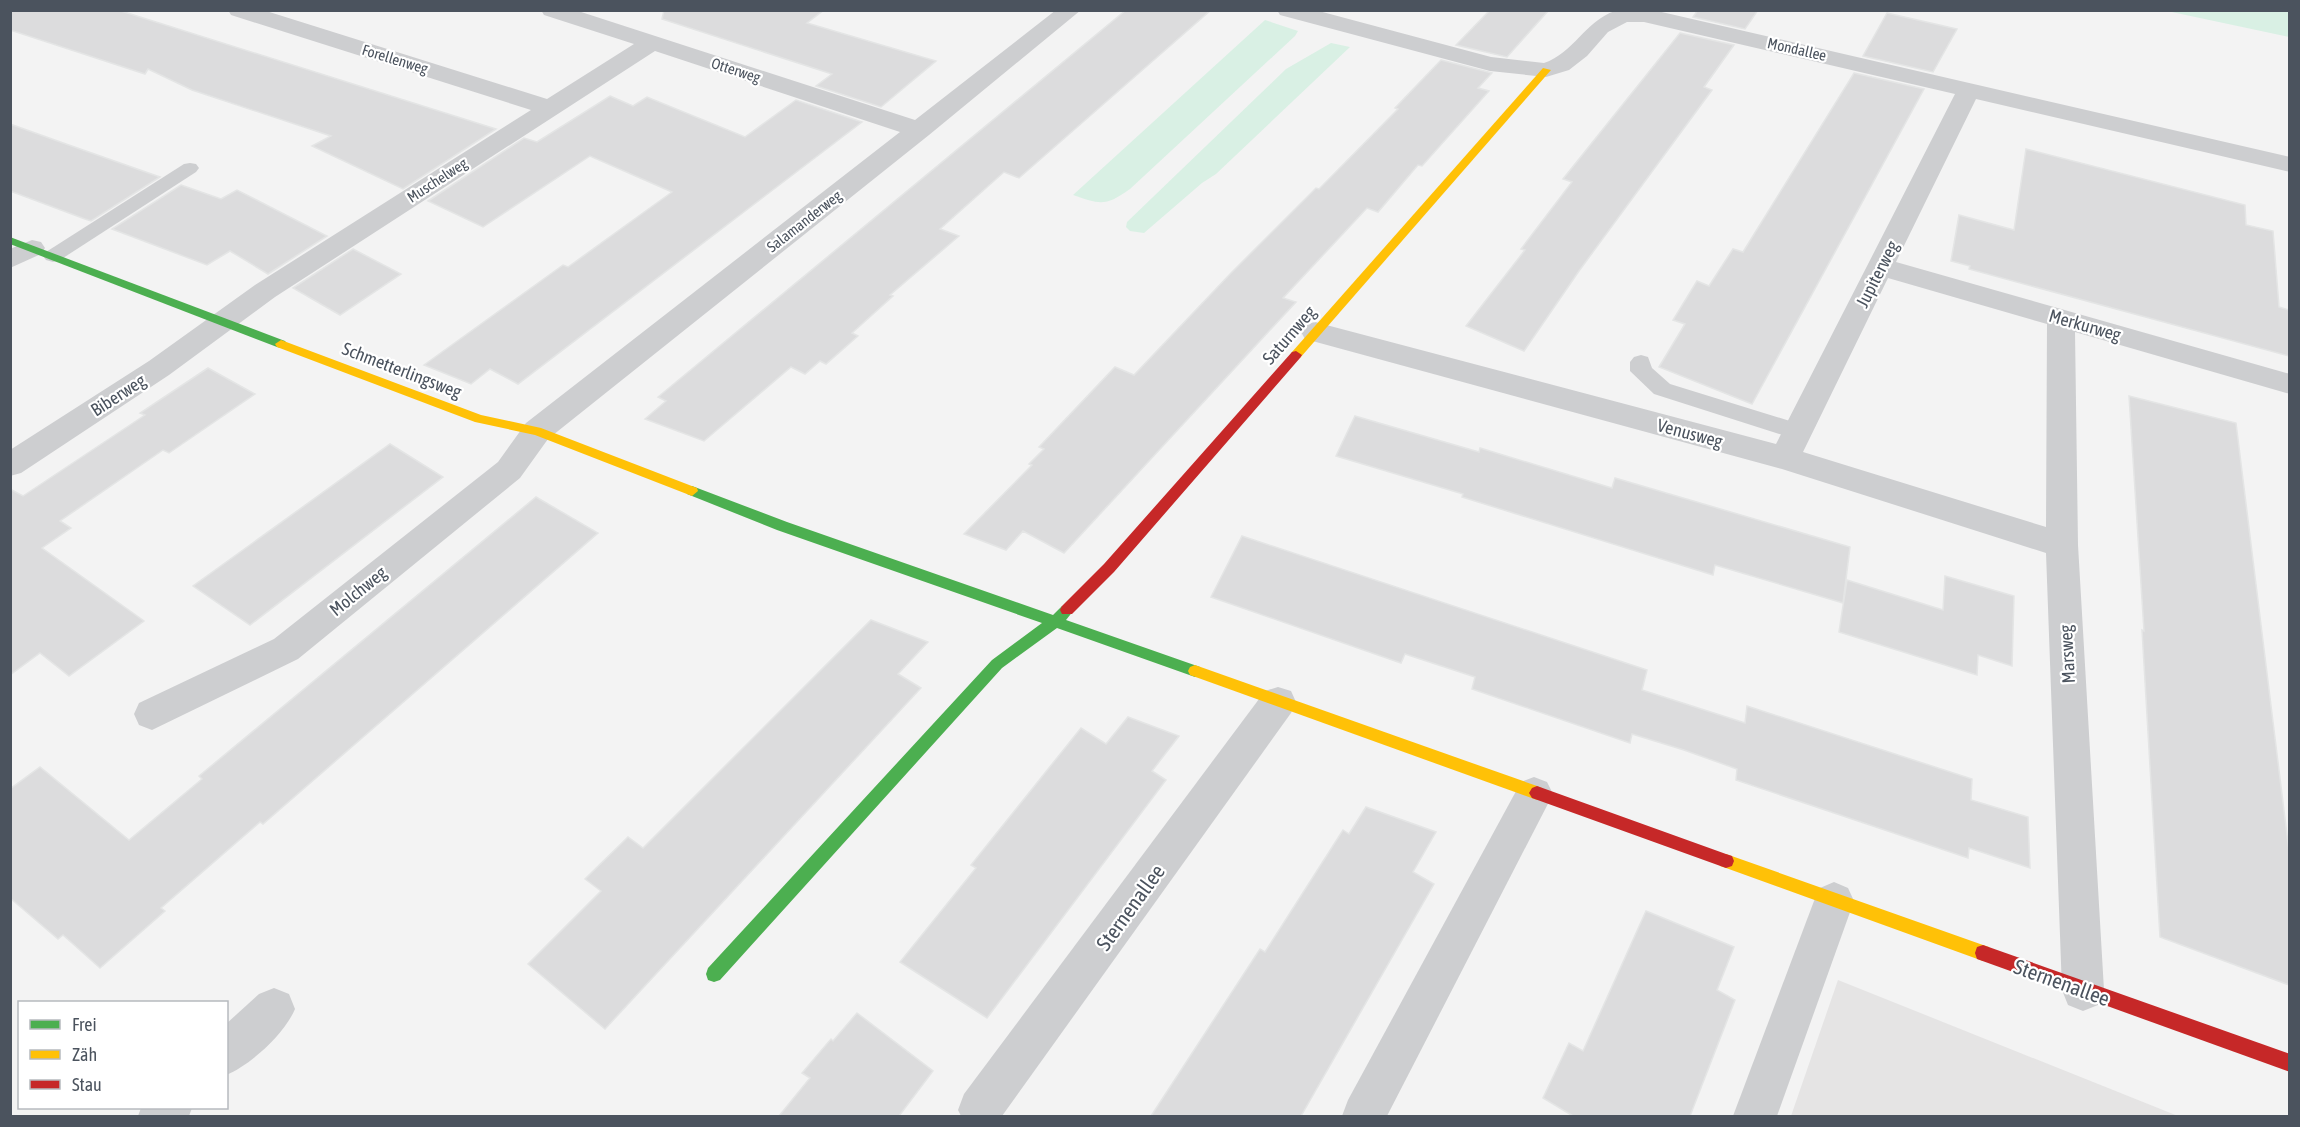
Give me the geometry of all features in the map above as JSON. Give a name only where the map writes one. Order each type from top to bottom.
[{"type":"street","name":"Forellenweg","points":[[239,10],[550,108]]},
{"type":"street","points":[[283,24],[309,10]]},
{"type":"street","name":"Otterweg","points":[[552,10],[920,130]]},
{"type":"street","name":"Salamanderweg","points":[[537,431],[1070,10]]},
{"type":"street","points":[[1288,10],[1490,64],[1546,70]]},
{"type":"street","name":"Mondallee","points":[[1546,70],[1561,65],[1579,51],[1600,27],[1619,13],[1644,15],[2289,165]]},
{"type":"street","name":"Muschelweg","points":[[223,321],[265,291],[653,42]]},
{"type":"street","name":"Saturnweg","points":[[1056,621],[1109,568],[1546,70]]},
{"type":"street","name":"Jupiterweg","points":[[1791,445],[1969,89]]},
{"type":"street","name":"Schmetterlingsweg","points":[[27,251],[223,321],[479,419],[537,431],[782,526]]},
{"type":"street","name":"Merkurweg","points":[[1881,267],[2289,384]]},
{"type":"street","name":"Marsweg","points":[[2061,318],[2062,544],[2083,990]]},
{"type":"street","name":"Biberweg","points":[[10,465],[159,368],[223,321]]},
{"type":"street","name":"Venusweg","points":[[1315,332],[1791,445],[2062,544]]},
{"type":"street","name":"Molchweg","points":[[152,714],[286,649],[509,470],[537,431]]},
{"type":"street","name":"Sternenallee","points":[[782,526],[1056,621],[2289,1063]]},
{"type":"street","points":[[714,974],[997,664],[1056,621]]},
{"type":"street","name":"Sternenallee","points":[[980,1110],[1278,702]]},
{"type":"street","points":[[1365,1116],[1534,794]]},
{"type":"street","points":[[1755,1116],[1834,901]]},
{"type":"street","points":[[228,1052],[274,1009]]},
{"type":"lane","points":[[27,251],[190,168]]},
{"type":"lane","points":[[1641,363],[1641,370],[1662,389],[1791,445]]},
{"type":"shaded area","points":[[1838,980],[2178,1116],[1791,1116]]},
{"type":"green space","points":[[2167,11],[2289,11],[2289,37]]},
{"type":"green space","points":[[1265,20],[1298,31],[1130,189],[1114,199],[1102,202],[1073,195]]},
{"type":"green space","points":[[1331,43],[1350,47],[1216,174],[1202,183],[1144,233],[1130,231],[1126,227],[1127,222],[1286,69]]},
{"type":"building","points":[[10,10],[118,10],[496,129],[403,189],[312,146],[331,136],[192,90],[148,69],[145,74],[10,30]]},
{"type":"building","points":[[664,10],[824,10],[807,23],[936,61],[881,107],[816,86],[832,74],[662,19]]},
{"type":"building","points":[[1126,10],[1211,10],[1019,178],[1004,172],[940,229],[959,236],[890,295],[893,296],[852,333],[858,336],[826,364],[820,361],[805,374],[791,367],[704,441],[645,419],[666,401],[658,397]]},
{"type":"building","points":[[1490,10],[1549,10],[1507,57],[1456,45]]},
{"type":"building","points":[[1698,10],[1758,10],[1745,29],[1693,17]]},
{"type":"building","points":[[1887,13],[1957,29],[1933,72],[1863,56]]},
{"type":"building","points":[[1680,33],[1734,45],[1704,87],[1712,90],[1579,271],[1524,351],[1466,326],[1525,250],[1521,249],[1572,182],[1563,179]]},
{"type":"building","points":[[1441,60],[1492,73],[1478,88],[1489,91],[1422,166],[1418,165],[1378,212],[1367,208],[1283,298],[1296,302],[1064,553],[1023,531],[1006,550],[964,534],[1032,465],[1029,464],[1044,449],[1039,447],[1115,367],[1134,375],[1231,273],[1398,109],[1395,108]]},
{"type":"building","points":[[1854,73],[1924,89],[1752,404],[1659,367],[1685,324],[1673,320],[1697,281],[1709,286],[1733,249],[1743,252]]},
{"type":"building","points":[[610,96],[633,106],[647,97],[745,137],[796,100],[862,122],[518,384],[490,369],[471,384],[424,365],[563,265],[568,267],[672,192],[590,156],[483,227],[428,201],[524,138],[537,142]]},
{"type":"building","points":[[10,124],[160,177],[91,221],[85,219],[10,191]]},
{"type":"building","points":[[2026,149],[2245,205],[2246,225],[2273,231],[2279,307],[2289,310],[2289,356],[1969,269],[1970,266],[1951,261],[1959,215],[2014,230]]},
{"type":"building","points":[[181,185],[221,199],[237,190],[327,236],[268,274],[230,251],[207,265],[112,229]]},
{"type":"building","points":[[353,249],[401,274],[340,315],[293,288]]},
{"type":"building","points":[[208,368],[255,394],[169,453],[163,450],[60,521],[71,528],[42,548],[144,621],[69,676],[40,653],[10,675],[10,489],[23,496],[145,415],[140,413]]},
{"type":"building","points":[[2129,396],[2236,423],[2289,851],[2289,985],[2160,937]]},
{"type":"building","points":[[1355,416],[1479,452],[1480,448],[1612,488],[1615,478],[1850,547],[1843,603],[1715,565],[1713,575],[1462,497],[1463,494],[1336,456]]},
{"type":"building","points":[[390,444],[443,477],[250,625],[193,586]]},
{"type":"building","points":[[536,497],[598,533],[263,824],[260,822],[161,908],[165,911],[100,968],[63,935],[58,939],[10,898],[10,789],[40,767],[129,840],[202,779],[199,776]]},
{"type":"building","points":[[1242,536],[1647,670],[1642,690],[1745,723],[1747,706],[1972,779],[1971,800],[2028,817],[2030,868],[1969,848],[1968,858],[1736,780],[1737,769],[1684,750],[1632,734],[1630,743],[1472,689],[1475,677],[1405,654],[1401,663],[1211,597]]},
{"type":"building","points":[[1945,576],[2014,596],[2012,666],[1978,655],[1977,675],[1839,632],[1847,580],[1943,610]]},
{"type":"building","points":[[871,620],[928,642],[898,674],[921,688],[605,1029],[528,964],[601,891],[585,879],[628,837],[643,848]]},
{"type":"building","points":[[1128,717],[1179,736],[1152,771],[1166,780],[987,1018],[900,962],[976,868],[971,865],[1081,728],[1106,744]]},
{"type":"building","points":[[1366,807],[1436,832],[1413,872],[1434,884],[1301,1116],[1151,1116],[1260,949],[1265,952],[1343,830],[1349,834]]},
{"type":"building","points":[[1646,911],[1734,947],[1717,990],[1735,1000],[1690,1116],[1573,1116],[1543,1098],[1569,1043],[1583,1051]]},
{"type":"building","points":[[857,1013],[933,1071],[899,1116],[779,1116],[810,1078],[802,1073]]},
{"type":"traffic: fast","points":[[10,240],[281,344]]},
{"type":"traffic: fast","points":[[692,491],[782,526],[1195,671]]},
{"type":"traffic: fast","points":[[714,974],[997,664],[1056,621],[1067,610]]},
{"type":"traffic: slow","points":[[1296,355],[1546,70]]},
{"type":"traffic: slow","points":[[281,344],[479,419],[537,431],[692,491]]},
{"type":"traffic: slow","points":[[1195,671],[1537,793]]},
{"type":"traffic: slow","points":[[1726,861],[1983,953]]},
{"type":"traffic: jam","points":[[1067,610],[1109,568],[1296,355]]},
{"type":"traffic: jam","points":[[1537,793],[1726,861]]},
{"type":"traffic: jam","points":[[1983,953],[2290,1063]]}]
